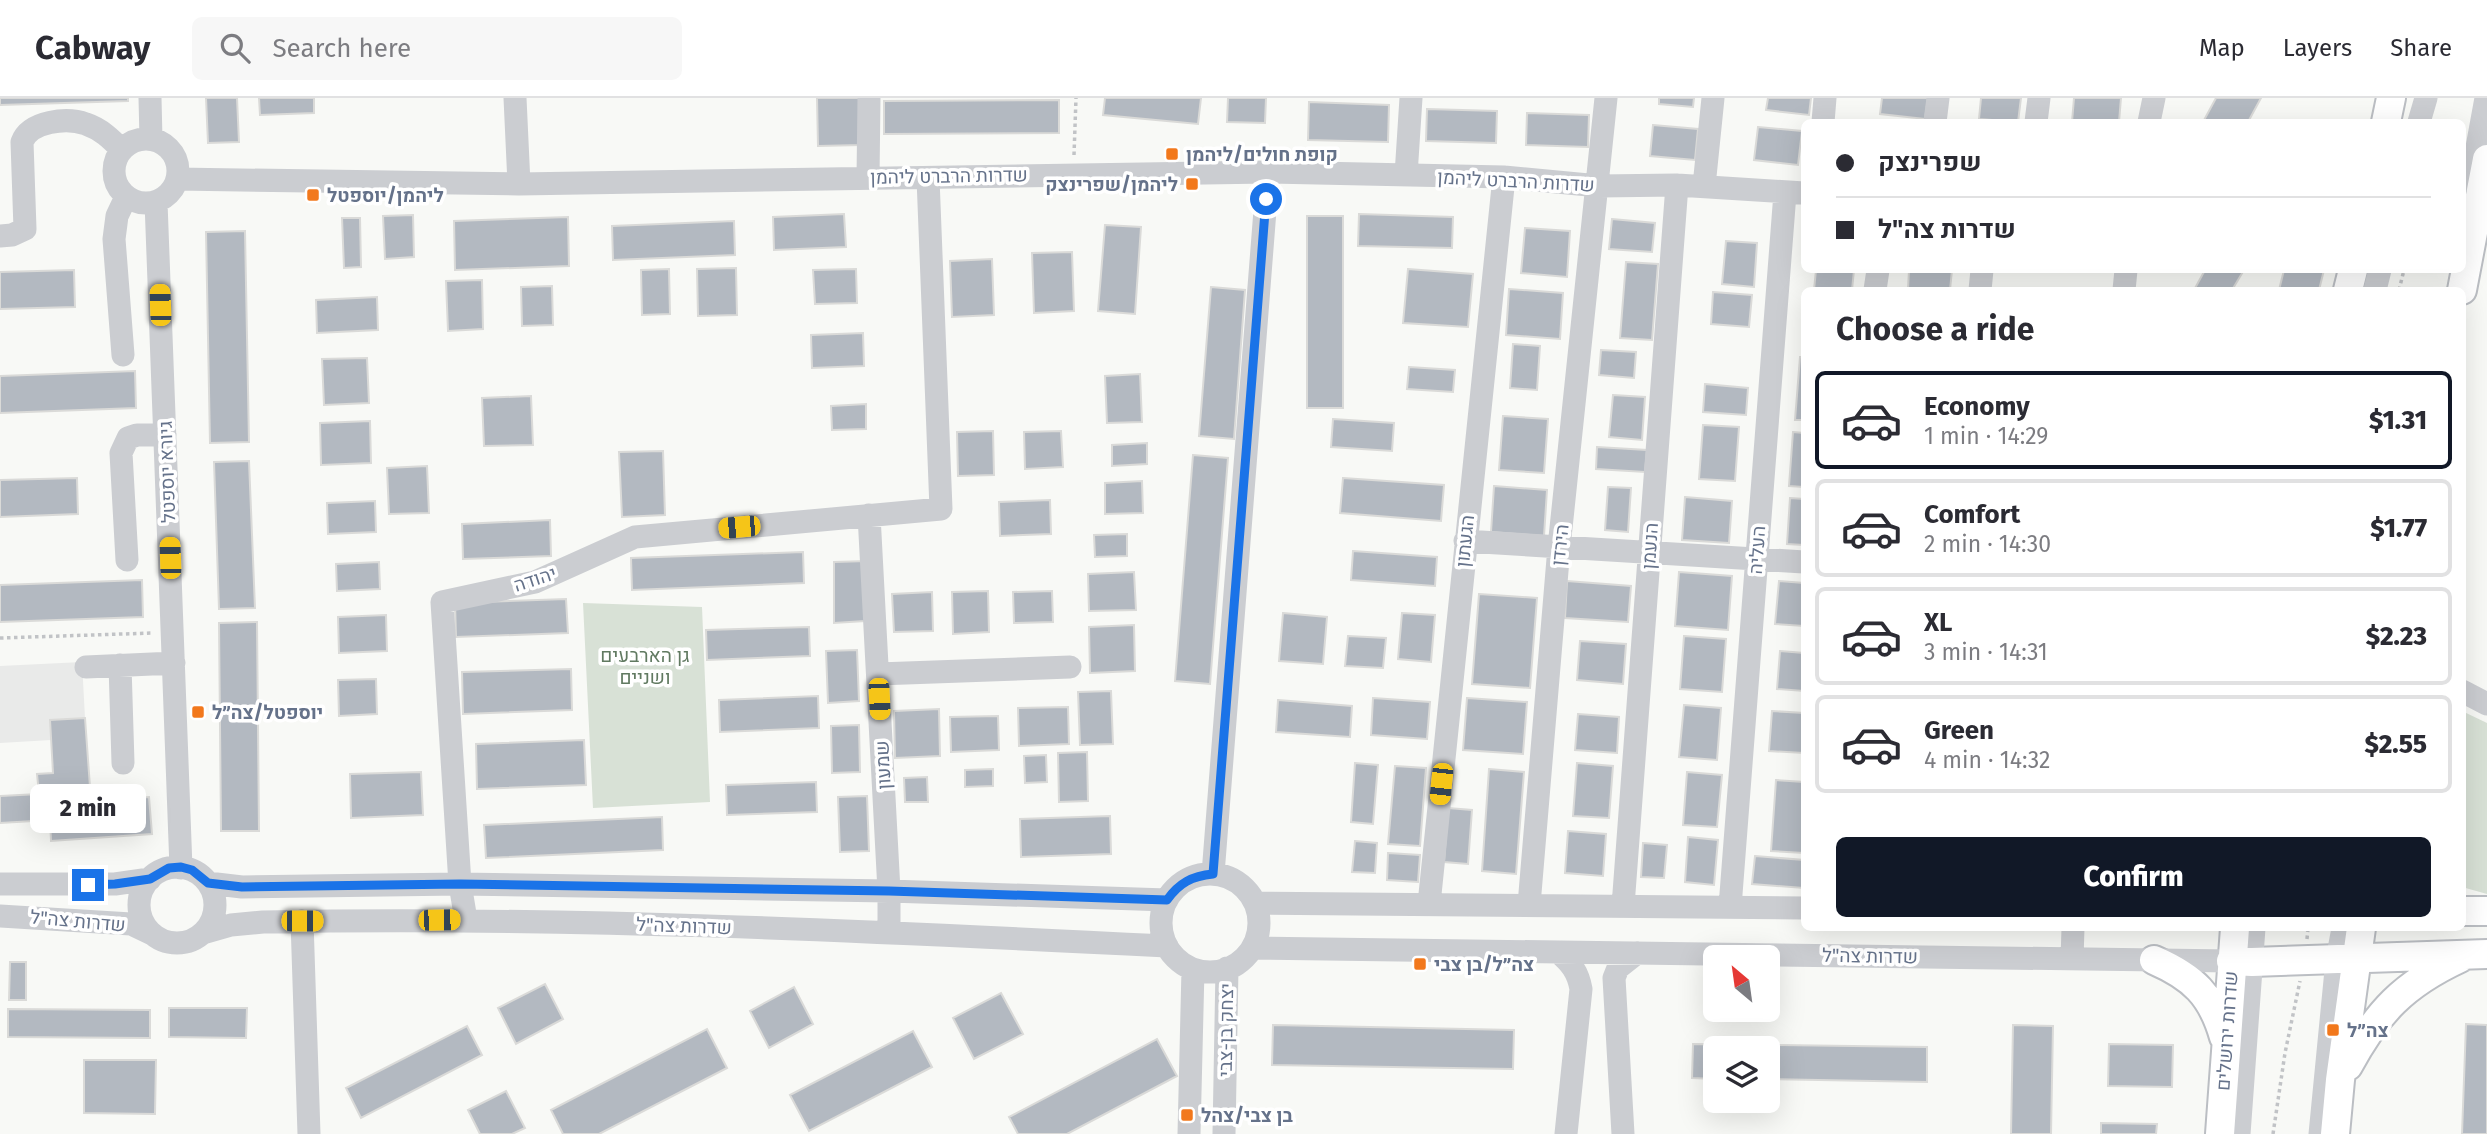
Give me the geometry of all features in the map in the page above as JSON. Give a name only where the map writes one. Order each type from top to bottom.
[{"type":"main road","points":[[2387,119],[2391,98]]},
{"type":"main road","points":[[2466,269],[2487,159]]},
{"type":"main road","name":"שדרות ירושלים","points":[[2220,1134],[2226,1043],[2242,962],[2236,931]]},
{"type":"main road","points":[[2335,1134],[2347,959],[2360,931]]},
{"type":"main road","points":[[2340,1080],[2361,1041],[2399,996],[2435,970],[2477,955]]},
{"type":"main road","name":"שדרות צה\"ל","points":[[2242,962],[2477,955]]},
{"type":"main road","points":[[2154,960],[2180,971],[2204,995],[2219,1020],[2226,1043]]},
{"type":"street","points":[[149,98],[151,139]]},
{"type":"street","points":[[515,98],[519,184]]},
{"type":"street","points":[[868,177],[869,98]]},
{"type":"street","points":[[1406,175],[1410,98]]},
{"type":"street","name":"הירדן","points":[[1529,905],[1559,547],[1599,186],[1606,98]]},
{"type":"street","points":[[1704,186],[1713,98]]},
{"type":"street","points":[[1823,119],[1825,98]]},
{"type":"street","points":[[1935,119],[1938,98]]},
{"type":"street","points":[[2036,119],[2039,98]]},
{"type":"street","points":[[2150,119],[2154,98]]},
{"type":"street","points":[[2420,119],[2426,98]]},
{"type":"street","points":[[2466,203],[2486,98]]},
{"type":"street","points":[[0,236],[12,235],[25,229],[22,142],[29,130],[46,124],[72,121],[84,123],[107,135],[122,150]]},
{"type":"street","points":[[151,139],[170,149],[178,168],[177,179],[166,197],[146,203],[126,197],[119,189],[114,169],[122,150],[130,143],[151,139]]},
{"type":"street","points":[[1213,874],[1268,172]]},
{"type":"street","name":"שדרות הרברט ליהמן","points":[[177,179],[519,184],[1268,172],[1504,177],[1599,186],[1677,185],[1794,193]]},
{"type":"street","name":"הגעתון","points":[[1429,904],[1504,177]]},
{"type":"street","name":"יהודה","points":[[466,920],[460,884],[442,602],[535,582],[635,537],[941,509],[928,178]]},
{"type":"street","name":"הנעמן","points":[[1623,906],[1677,185]]},
{"type":"street","name":"העליה","points":[[1730,907],[1757,559],[1794,193]]},
{"type":"street","points":[[123,355],[114,239],[117,216],[126,197]]},
{"type":"street","name":"גיורא יוספטל","points":[[156,202],[181,867]]},
{"type":"street","points":[[128,560],[121,453],[128,438],[137,435],[165,435]]},
{"type":"street","name":"שמעון","points":[[869,514],[889,891],[888,932]]},
{"type":"street","points":[[1465,541],[1801,562]]},
{"type":"street","points":[[86,667],[174,663]]},
{"type":"street","points":[[120,665],[123,763]]},
{"type":"street","points":[[878,674],[1070,667]]},
{"type":"street","points":[[2466,693],[2487,704]]},
{"type":"street","points":[[181,867],[192,870],[208,883],[215,905],[214,916],[203,933],[189,942],[177,943],[164,941],[153,935],[140,915],[139,903],[142,891],[150,879],[169,868],[181,867]]},
{"type":"street","points":[[1213,874],[1238,882],[1255,903],[1259,918],[1258,933],[1245,957],[1227,968],[1205,971],[1182,964],[1167,946],[1161,915],[1167,900],[1186,880],[1213,874]]},
{"type":"street","name":"שדרות צה\"ל","points":[[0,884],[115,884],[150,879]]},
{"type":"street","name":"שדרות צה\"ל","points":[[208,883],[242,887],[460,884],[889,891],[1167,900]]},
{"type":"street","points":[[1255,903],[1801,908]]},
{"type":"street","name":"שדרות צה\"ל","points":[[0,916],[131,924],[153,935]]},
{"type":"street","name":"שדרות צה\"ל","points":[[203,933],[231,925],[302,921],[466,920],[888,932],[1167,946]]},
{"type":"street","points":[[302,921],[309,1134]]},
{"type":"street","points":[[2072,959],[2073,931]]},
{"type":"street","points":[[2239,1134],[2242,962],[2253,931]]},
{"type":"street","points":[[2320,1134],[2347,959],[2343,931]]},
{"type":"street","name":"שדרות צה\"ל","points":[[1252,948],[2242,962]]},
{"type":"street","points":[[1558,952],[1574,968],[1581,989],[1566,1134]]},
{"type":"street","points":[[1623,1134],[1614,978],[1618,968],[1637,953]]},
{"type":"street","name":"יצחק בן-צבי","points":[[1224,1134],[1227,968]]},
{"type":"street","name":"יצחק בן-צבי","points":[[1189,1134],[1193,969]]},
{"type":"path","points":[[1074,174],[1076,98]]},
{"type":"path","points":[[0,638],[173,632]]},
{"type":"path","points":[[2273,1134],[2285,1054],[2304,959]]},
{"type":"shaded area","points":[[82,662],[85,718],[50,720],[51,740],[0,743],[0,666]]},
{"type":"green space","name":"גן הארבעים ושניים","points":[[583,603],[702,607],[710,802],[593,808]]},
{"type":"green space","points":[[2466,713],[2487,723],[2487,894],[2466,888]]},
{"type":"building","points":[[0,98],[128,98],[128,101],[0,105]]},
{"type":"building","points":[[206,98],[237,98],[239,142],[208,143]]},
{"type":"building","points":[[259,98],[314,98],[314,113],[260,115]]},
{"type":"building","points":[[817,98],[860,98],[861,145],[818,146]]},
{"type":"building","points":[[1105,98],[1201,98],[1198,124],[1103,115]]},
{"type":"building","points":[[1228,98],[1266,98],[1265,123],[1227,122]]},
{"type":"building","points":[[1659,98],[1694,98],[1693,107],[1659,104]]},
{"type":"building","points":[[1768,98],[1811,98],[1809,115],[1766,110]]},
{"type":"building","points":[[1882,98],[1928,98],[1925,119],[1880,114]]},
{"type":"building","points":[[1981,98],[2021,98],[2018,119],[1979,119]]},
{"type":"building","points":[[2074,98],[2121,98],[2119,119],[2072,119]]},
{"type":"building","points":[[2216,98],[2261,98],[2250,119],[2205,119]]},
{"type":"building","points":[[1059,100],[1059,133],[884,134],[884,101]]},
{"type":"building","points":[[1309,102],[1389,105],[1388,142],[1308,140]]},
{"type":"building","points":[[1427,109],[1497,111],[1496,143],[1426,141]]},
{"type":"building","points":[[1527,113],[1589,115],[1588,147],[1526,145]]},
{"type":"building","points":[[1653,125],[1698,129],[1695,160],[1650,156]]},
{"type":"building","points":[[1758,127],[1801,131],[1798,165],[1754,160]]},
{"type":"building","points":[[844,214],[846,247],[774,250],[773,217]]},
{"type":"building","points":[[1359,214],[1453,217],[1452,248],[1358,246]]},
{"type":"building","points":[[413,215],[414,257],[385,259],[383,216]]},
{"type":"building","points":[[1307,216],[1343,216],[1343,408],[1307,408]]},
{"type":"building","points":[[568,217],[569,266],[455,270],[454,221]]},
{"type":"building","points":[[342,218],[360,218],[361,267],[344,268]]},
{"type":"building","points":[[1612,219],[1655,223],[1652,252],[1609,249]]},
{"type":"building","points":[[734,221],[735,255],[613,260],[612,226]]},
{"type":"building","points":[[1105,225],[1141,227],[1135,314],[1098,311]]},
{"type":"building","points":[[1525,228],[1570,231],[1567,277],[1521,273]]},
{"type":"building","points":[[245,231],[249,442],[210,443],[206,232]]},
{"type":"building","points":[[1726,241],[1757,243],[1754,287],[1722,284]]},
{"type":"building","points":[[1072,252],[1074,311],[1034,313],[1032,253]]},
{"type":"building","points":[[992,259],[994,315],[952,317],[950,261]]},
{"type":"building","points":[[1626,262],[1658,264],[1652,340],[1620,338]]},
{"type":"building","points":[[736,268],[737,315],[698,316],[697,269]]},
{"type":"building","points":[[669,269],[670,314],[642,315],[641,270]]},
{"type":"building","points":[[856,269],[857,303],[815,304],[813,270]]},
{"type":"building","points":[[1408,269],[1473,274],[1468,327],[1403,323]]},
{"type":"building","points":[[74,270],[75,307],[0,309],[0,272]]},
{"type":"building","points":[[1816,273],[1854,273],[1852,287],[1814,287]]},
{"type":"building","points":[[1909,273],[1952,273],[1950,287],[1908,287]]},
{"type":"building","points":[[2203,273],[2242,273],[2234,287],[2196,287]]},
{"type":"building","points":[[2283,273],[2323,273],[2320,287],[2280,287]]},
{"type":"building","points":[[482,280],[483,329],[448,331],[446,281]]},
{"type":"building","points":[[552,286],[553,325],[522,326],[521,287]]},
{"type":"building","points":[[1211,287],[1245,290],[1234,439],[1199,436]]},
{"type":"building","points":[[1509,289],[1563,293],[1560,339],[1506,335]]},
{"type":"building","points":[[1713,292],[1752,295],[1749,327],[1711,324]]},
{"type":"building","points":[[377,297],[378,330],[317,333],[316,300]]},
{"type":"building","points":[[863,333],[864,366],[812,368],[811,335]]},
{"type":"building","points":[[1513,344],[1540,346],[1537,390],[1510,388]]},
{"type":"building","points":[[1601,350],[1636,352],[1634,378],[1599,375]]},
{"type":"building","points":[[1800,357],[1801,357],[1801,420],[1795,420]]},
{"type":"building","points":[[367,358],[369,403],[324,405],[322,359]]},
{"type":"building","points":[[1409,367],[1455,370],[1453,392],[1407,389]]},
{"type":"building","points":[[135,371],[136,408],[0,413],[0,376]]},
{"type":"building","points":[[1140,374],[1142,422],[1107,423],[1105,376]]},
{"type":"building","points":[[1705,384],[1748,388],[1746,415],[1703,412]]},
{"type":"building","points":[[1613,395],[1645,397],[1642,440],[1609,437]]},
{"type":"building","points":[[531,396],[533,445],[484,446],[482,398]]},
{"type":"building","points":[[866,404],[866,429],[832,430],[831,406]]},
{"type":"building","points":[[1503,416],[1548,419],[1544,473],[1499,470]]},
{"type":"building","points":[[1333,419],[1394,423],[1392,451],[1331,447]]},
{"type":"building","points":[[370,421],[371,463],[321,465],[320,423]]},
{"type":"building","points":[[1703,425],[1739,427],[1735,481],[1699,479]]},
{"type":"building","points":[[993,431],[994,475],[958,476],[957,432]]},
{"type":"building","points":[[1061,431],[1063,467],[1025,469],[1024,432]]},
{"type":"building","points":[[1793,432],[1801,433],[1801,487],[1789,486]]},
{"type":"building","points":[[1147,443],[1147,464],[1112,466],[1112,445]]},
{"type":"building","points":[[1597,447],[1647,450],[1645,472],[1596,469]]},
{"type":"building","points":[[663,451],[665,515],[622,517],[619,452]]},
{"type":"building","points":[[1193,455],[1228,458],[1210,684],[1175,681]]},
{"type":"building","points":[[249,461],[255,608],[219,609],[214,462]]},
{"type":"building","points":[[427,466],[429,513],[389,514],[387,468]]},
{"type":"building","points":[[77,478],[78,514],[0,517],[0,480]]},
{"type":"building","points":[[1343,478],[1444,485],[1441,521],[1340,513]]},
{"type":"building","points":[[1142,481],[1143,513],[1105,514],[1105,483]]},
{"type":"building","points":[[1494,486],[1547,490],[1544,536],[1491,532]]},
{"type":"building","points":[[1608,487],[1631,488],[1628,532],[1605,530]]},
{"type":"building","points":[[1685,497],[1732,501],[1729,543],[1682,540]]},
{"type":"building","points":[[1790,498],[1801,499],[1801,545],[1787,544]]},
{"type":"building","points":[[1050,500],[1051,534],[1000,536],[999,502]]},
{"type":"building","points":[[375,501],[376,532],[328,534],[327,503]]},
{"type":"building","points":[[550,520],[551,556],[463,559],[462,524]]},
{"type":"building","points":[[1127,534],[1127,556],[1095,557],[1094,535]]},
{"type":"building","points":[[1353,551],[1437,557],[1435,586],[1351,580]]},
{"type":"building","points":[[803,552],[804,583],[632,590],[631,558]]},
{"type":"building","points":[[867,561],[865,621],[834,623],[834,562]]},
{"type":"building","points":[[379,562],[380,589],[337,591],[336,564]]},
{"type":"building","points":[[1134,572],[1136,610],[1089,611],[1088,574]]},
{"type":"building","points":[[1679,572],[1732,576],[1728,630],[1675,626]]},
{"type":"building","points":[[142,580],[143,617],[0,622],[0,585]]},
{"type":"building","points":[[1567,581],[1631,586],[1628,622],[1565,618]]},
{"type":"building","points":[[1779,581],[1801,583],[1801,626],[1775,624]]},
{"type":"building","points":[[988,591],[989,632],[953,634],[952,592]]},
{"type":"building","points":[[1052,591],[1053,622],[1014,623],[1013,592]]},
{"type":"building","points":[[932,592],[933,631],[894,632],[892,594]]},
{"type":"building","points":[[1479,594],[1537,598],[1530,688],[1472,684]]},
{"type":"building","points":[[566,599],[568,633],[456,637],[455,603]]},
{"type":"building","points":[[1283,613],[1327,617],[1323,664],[1279,661]]},
{"type":"building","points":[[1402,613],[1435,615],[1431,662],[1398,659]]},
{"type":"building","points":[[386,615],[387,651],[339,653],[338,617]]},
{"type":"building","points":[[257,622],[259,831],[221,831],[219,623]]},
{"type":"building","points":[[1134,625],[1135,671],[1090,673],[1089,627]]},
{"type":"building","points":[[809,627],[810,656],[707,660],[706,630]]},
{"type":"building","points":[[1348,636],[1386,638],[1383,668],[1345,666]]},
{"type":"building","points":[[1684,636],[1726,639],[1722,692],[1680,689]]},
{"type":"building","points":[[1580,641],[1626,644],[1623,684],[1577,680]]},
{"type":"building","points":[[857,650],[859,701],[828,703],[826,651]]},
{"type":"building","points":[[1780,651],[1801,653],[1801,691],[1777,689]]},
{"type":"building","points":[[571,669],[572,710],[463,714],[462,672]]},
{"type":"building","points":[[376,679],[377,714],[339,716],[338,680]]},
{"type":"building","points":[[1111,691],[1113,744],[1080,745],[1078,692]]},
{"type":"building","points":[[818,696],[819,728],[720,732],[719,700]]},
{"type":"building","points":[[1373,698],[1430,702],[1427,739],[1371,735]]},
{"type":"building","points":[[1467,698],[1527,702],[1523,754],[1463,750]]},
{"type":"building","points":[[1278,700],[1352,706],[1350,737],[1276,732]]},
{"type":"building","points":[[1684,705],[1721,708],[1717,760],[1679,757]]},
{"type":"building","points":[[1068,707],[1069,744],[1019,746],[1018,708]]},
{"type":"building","points":[[939,709],[940,756],[895,758],[894,711]]},
{"type":"building","points":[[1772,711],[1801,713],[1801,753],[1769,751]]},
{"type":"building","points":[[1578,714],[1619,717],[1617,753],[1575,750]]},
{"type":"building","points":[[998,716],[999,750],[951,752],[950,717]]},
{"type":"building","points":[[85,718],[90,787],[81,788],[82,802],[149,797],[152,834],[51,841],[50,820],[0,823],[0,796],[39,794],[37,774],[53,773],[50,720]]},
{"type":"building","points":[[859,725],[860,772],[832,773],[831,726]]},
{"type":"building","points":[[584,740],[586,785],[477,789],[476,744]]},
{"type":"building","points":[[1087,752],[1088,801],[1059,802],[1058,753]]},
{"type":"building","points":[[1046,755],[1047,782],[1025,783],[1024,756]]},
{"type":"building","points":[[1355,763],[1378,765],[1373,824],[1351,822]]},
{"type":"building","points":[[1577,763],[1613,766],[1609,818],[1573,816]]},
{"type":"building","points":[[1395,766],[1426,768],[1420,846],[1388,844]]},
{"type":"building","points":[[993,769],[993,786],[965,787],[965,770]]},
{"type":"building","points":[[1489,769],[1524,772],[1516,874],[1482,871]]},
{"type":"building","points":[[421,772],[423,815],[351,818],[350,774]]},
{"type":"building","points":[[1687,772],[1722,775],[1717,827],[1683,825]]},
{"type":"building","points":[[927,777],[928,802],[905,802],[904,778]]},
{"type":"building","points":[[1776,780],[1801,782],[1801,853],[1771,851]]},
{"type":"building","points":[[816,782],[817,812],[727,815],[726,785]]},
{"type":"building","points":[[867,796],[869,851],[840,852],[838,797]]},
{"type":"building","points":[[1448,808],[1472,810],[1468,864],[1444,862]]},
{"type":"building","points":[[1110,816],[1111,854],[1021,857],[1020,819]]},
{"type":"building","points":[[662,817],[663,850],[486,858],[484,825]]},
{"type":"building","points":[[1568,831],[1606,834],[1603,876],[1565,873]]},
{"type":"building","points":[[1688,837],[1718,840],[1714,885],[1685,882]]},
{"type":"building","points":[[1355,841],[1377,843],[1375,873],[1352,872]]},
{"type":"building","points":[[1643,843],[1667,845],[1664,878],[1641,877]]},
{"type":"building","points":[[1388,853],[1420,855],[1418,882],[1387,880]]},
{"type":"building","points":[[1755,856],[1801,860],[1801,888],[1752,884]]},
{"type":"building","points":[[10,962],[26,962],[26,1000],[9,1000]]},
{"type":"building","points":[[545,984],[563,1019],[516,1044],[498,1008]]},
{"type":"building","points":[[794,987],[813,1024],[769,1048],[750,1011]]},
{"type":"building","points":[[1001,993],[1023,1034],[974,1059],[953,1018]]},
{"type":"building","points":[[169,1008],[247,1008],[246,1038],[169,1037]]},
{"type":"building","points":[[8,1009],[150,1010],[150,1038],[8,1037]]},
{"type":"building","points":[[2466,1024],[2487,1025],[2487,1134],[2462,1134]]},
{"type":"building","points":[[1273,1025],[1514,1030],[1513,1069],[1272,1065]]},
{"type":"building","points":[[2013,1025],[2053,1026],[2051,1134],[2011,1134]]},
{"type":"building","points":[[467,1026],[482,1055],[361,1118],[346,1088]]},
{"type":"building","points":[[707,1029],[727,1068],[599,1134],[563,1134],[551,1110]]},
{"type":"building","points":[[913,1031],[932,1067],[809,1131],[790,1095]]},
{"type":"building","points":[[1157,1039],[1177,1076],[1067,1134],[1018,1134],[1009,1117]]},
{"type":"building","points":[[1693,1044],[1703,1044],[1703,1078],[1692,1078]]},
{"type":"building","points":[[2109,1044],[2173,1045],[2172,1087],[2108,1086]]},
{"type":"building","points":[[1780,1045],[1927,1047],[1927,1082],[1780,1079]]},
{"type":"building","points":[[84,1060],[156,1060],[155,1114],[84,1113]]},
{"type":"building","points":[[506,1091],[525,1128],[512,1134],[480,1134],[468,1110]]},
{"type":"building","points":[[2101,1123],[2157,1124],[2156,1134],[2101,1134]]},
{"type":"place","name":"קופת חולים/ליהמן","points":[[1172,154]]},
{"type":"place","name":"ליהמן/שפרינצק","points":[[1192,184]]},
{"type":"place","name":"ליהמן/יוספטל","points":[[313,195]]},
{"type":"place","name":"יוספטל/צה״ל","points":[[198,712]]},
{"type":"place","name":"צה״ל/בן צבי","points":[[1420,964]]},
{"type":"place","name":"צה״ל","points":[[2333,1030]]},
{"type":"place","name":"בן צבי/צהל","points":[[1187,1115]]},
{"type":"route","points":[[88,885],[150,879],[169,868],[181,867],[192,870],[208,883],[242,887],[460,884],[889,891],[1167,900],[1186,880],[1213,874],[1266,199]]}]
